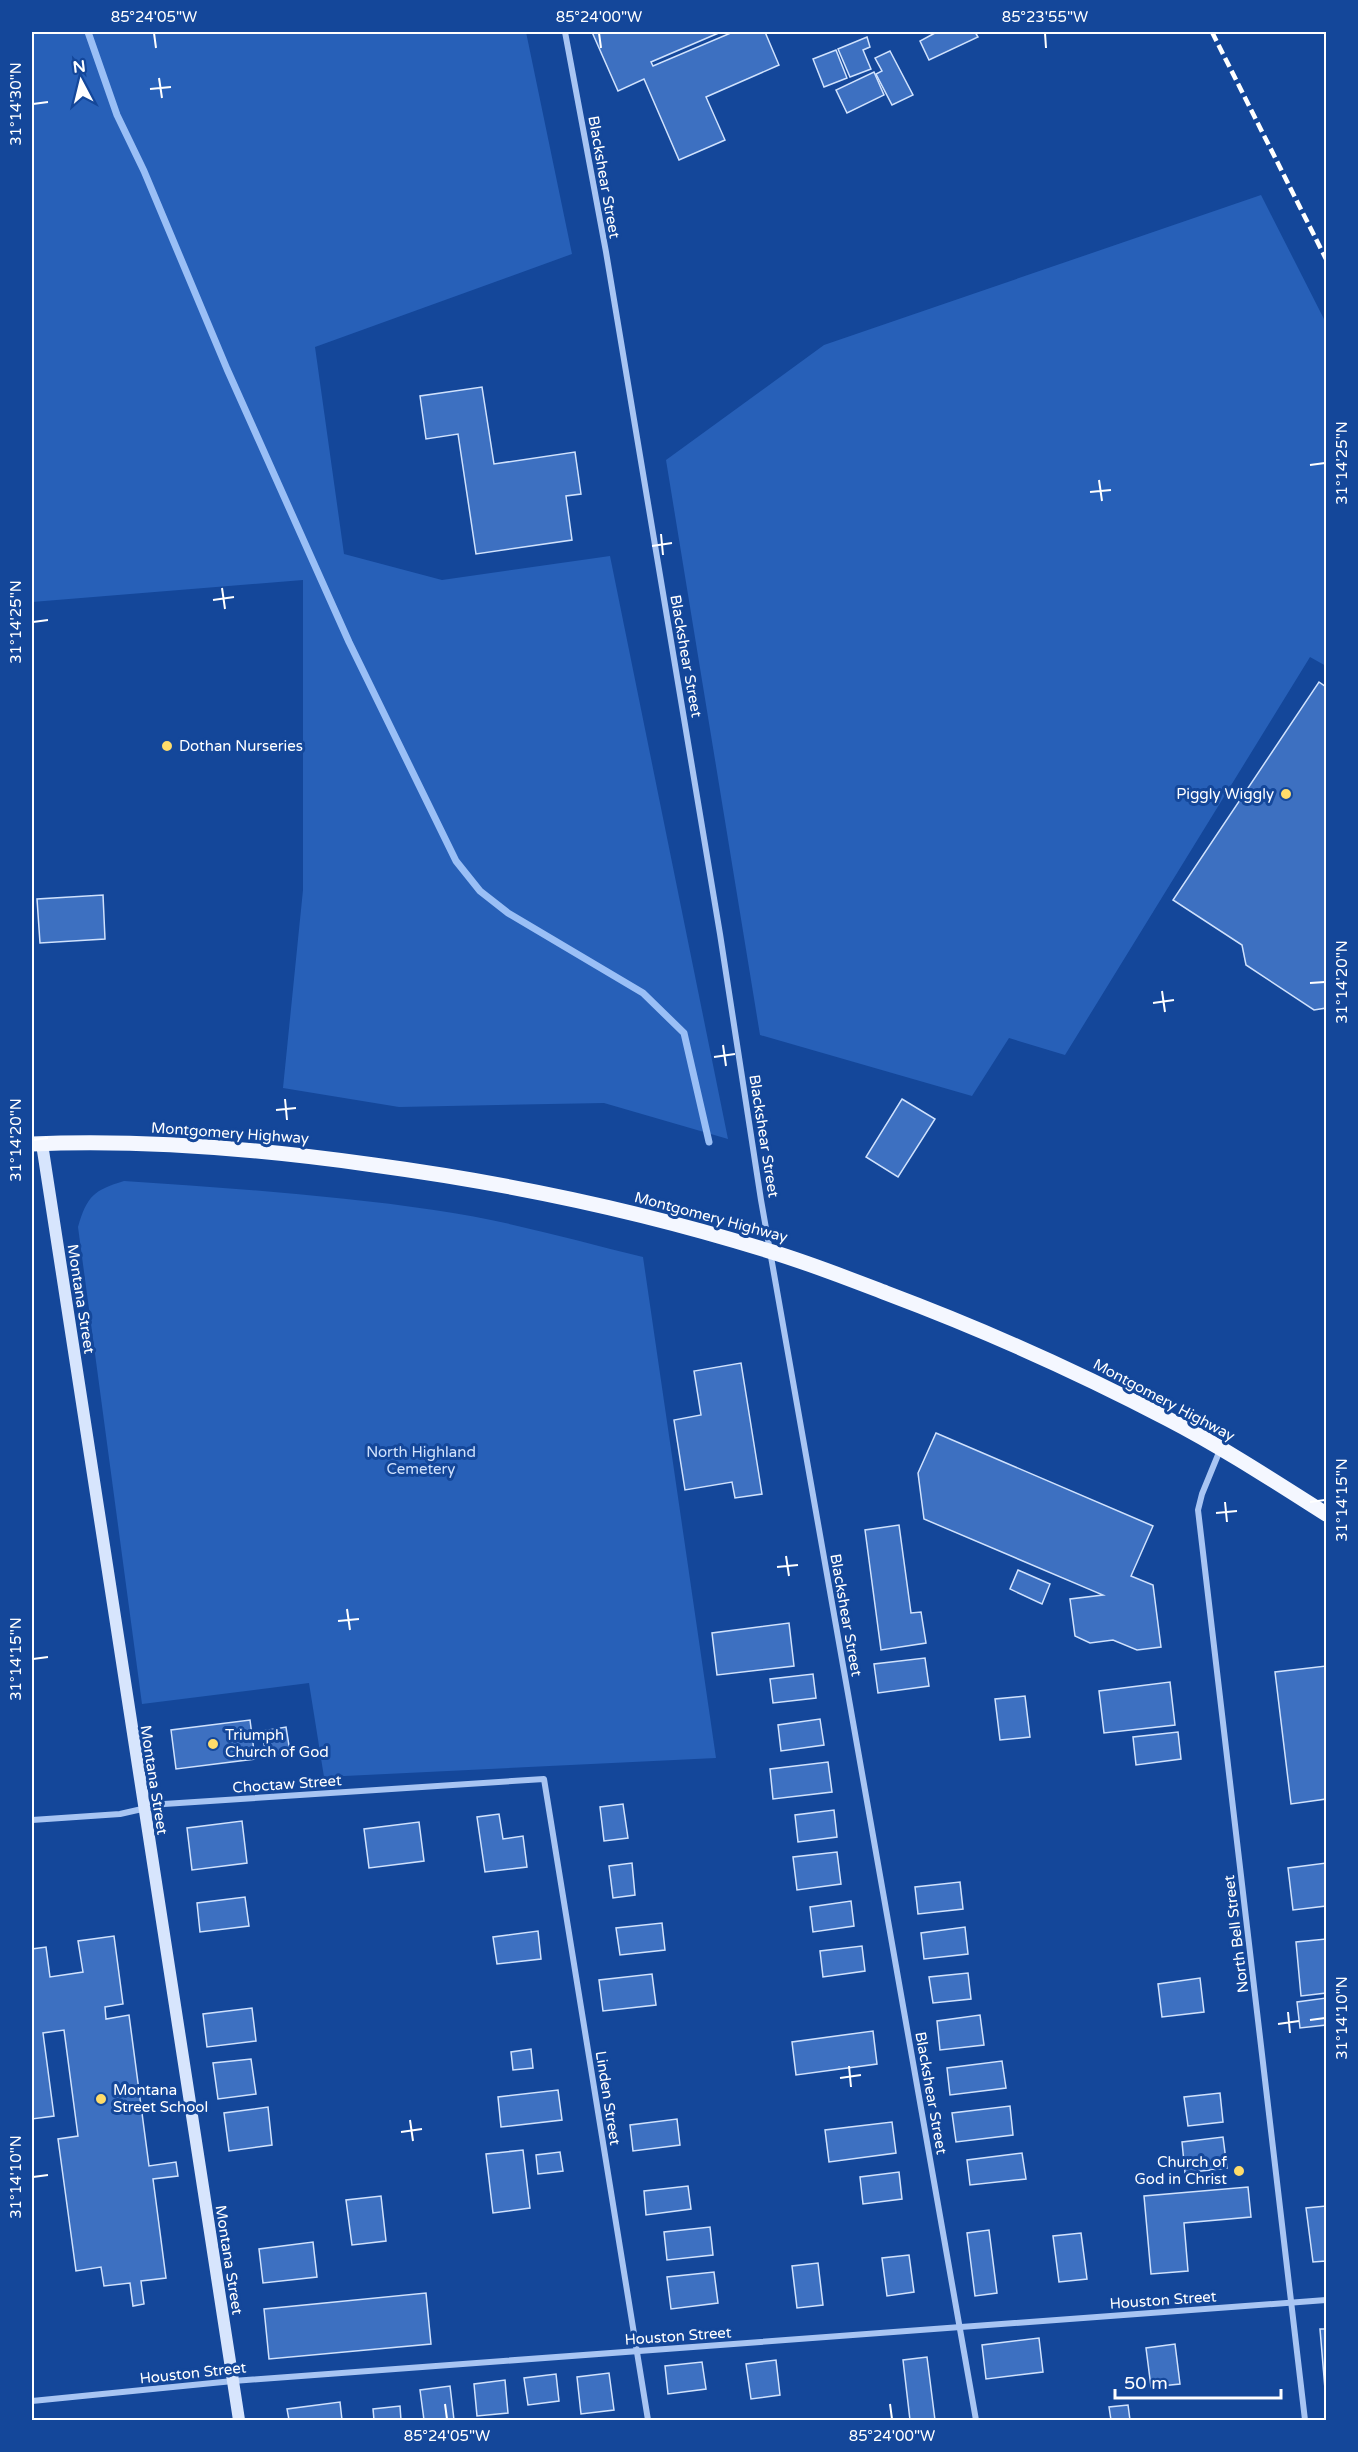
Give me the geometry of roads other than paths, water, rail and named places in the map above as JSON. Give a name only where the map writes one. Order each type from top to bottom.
[{"type":"main road","name":"Montgomery Highway","points":[[37,1144],[148,1145],[254,1151],[398,1168],[560,1197],[647,1217],[771,1251],[937,1312],[1034,1353],[1168,1419],[1326,1514]]},
{"type":"street","name":"Blackshear Street","points":[[565,32],[606,252],[771,1251],[976,2421]]},
{"type":"street","name":"Montana Street","points":[[37,1144],[239,2421]]},
{"type":"street","name":"North Bell Street","points":[[1221,1449],[1202,1494],[1198,1510],[1305,2421]]},
{"type":"street","name":"Choctaw Street","points":[[32,1820],[120,1814],[164,1804],[544,1779]]},
{"type":"street","name":"Linden Street","points":[[544,1779],[648,2421]]},
{"type":"street","name":"Houston Street","points":[[32,2401],[233,2381],[1326,2300]]},
{"type":"waterway","points":[[88,32],[117,115],[144,171],[227,369],[349,642],[456,861],[480,891],[508,913],[643,993],[684,1033],[709,1142]]},
{"type":"railway","points":[[1212,32],[1326,259]]},
{"type":"place","name":"Dothan Nurseries","points":[[167,746]]},
{"type":"place","name":"Piggly Wiggly","points":[[1286,794]]},
{"type":"place","name":"Triumph Church of God","points":[[213,1744]]},
{"type":"place","name":"Montana Street School","points":[[101,2099]]},
{"type":"place","name":"Church of God in Christ","points":[[1239,2171]]},
{"type":"park label","name":"North Highland Cemetery","points":[[421,1460]]}]
